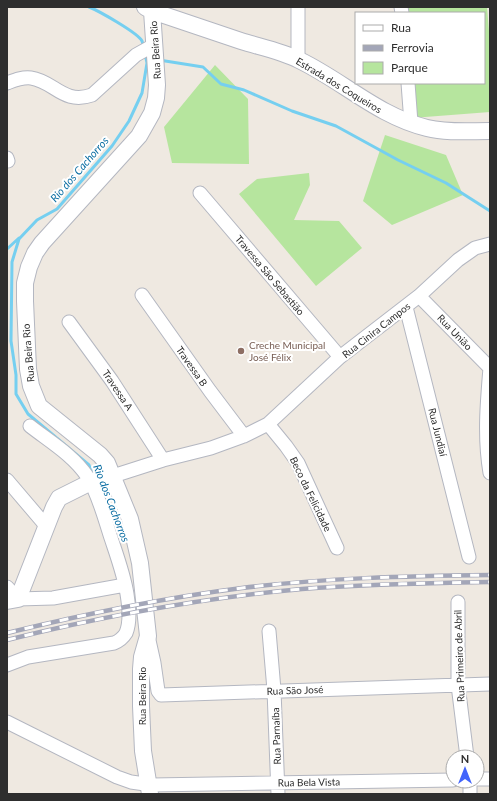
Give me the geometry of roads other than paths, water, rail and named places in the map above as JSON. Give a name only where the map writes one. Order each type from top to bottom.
[{"type":"street","points":[[298,7],[298,60]]},
{"type":"street","name":"Estrada dos Coqueiros","points":[[148,9],[298,60],[326,75],[374,107],[411,123],[426,128],[441,130],[490,131]]},
{"type":"street","name":"Rua Beira Rio","points":[[148,9],[158,85],[152,112],[139,136],[42,243],[35,253],[29,267],[25,283],[25,301],[28,369],[35,399],[39,406],[50,417],[100,455],[107,463],[101,479],[130,519],[137,545],[148,636],[141,668],[143,751],[149,788]]},
{"type":"street","points":[[7,84],[16,80],[30,78],[68,96],[78,98],[85,97],[92,95],[136,55],[153,51]]},
{"type":"street","points":[[408,84],[411,123]]},
{"type":"street","name":"Travessa São Sebastião","points":[[200,193],[340,357]]},
{"type":"street","name":"Rua Cinira Campos","points":[[101,479],[163,460],[211,448],[244,436],[268,424],[340,357],[406,307],[466,253],[475,248],[490,244]]},
{"type":"street","name":"Travessa B","points":[[142,295],[244,436]]},
{"type":"street","name":"Rua União","points":[[419,296],[490,368]]},
{"type":"street","name":"Rua Jundiaí","points":[[406,307],[469,557]]},
{"type":"street","name":"Travessa A","points":[[69,322],[112,381],[163,460]]},
{"type":"street","points":[[490,368],[486,412],[490,473]]},
{"type":"street","name":"Beco da Felicidade","points":[[268,424],[298,463],[338,548]]},
{"type":"street","points":[[30,426],[71,459],[87,475],[101,479]]},
{"type":"street","points":[[13,600],[59,498],[101,479]]},
{"type":"street","points":[[7,665],[28,657],[110,645],[119,641],[126,633],[129,611],[125,585],[102,512],[101,479]]},
{"type":"street","points":[[7,480],[47,526]]},
{"type":"street","points":[[13,600],[52,598],[125,585]]},
{"type":"street","points":[[7,587],[13,600]]},
{"type":"street","name":"Rua Primeiro de Abril","points":[[458,602],[458,685],[466,749]]},
{"type":"street","name":"Rua Parnaíba","points":[[269,631],[274,690],[278,788]]},
{"type":"street","name":"Rua São José","points":[[148,636],[158,691],[161,695],[274,690],[490,684]]},
{"type":"street","points":[[7,722],[117,777],[149,788]]},
{"type":"street","name":"Rua Bela Vista","points":[[149,788],[165,785],[278,788],[445,780]]},
{"type":"waterway","name":"Rio dos Cachorros","points":[[89,7],[109,17],[139,37],[143,43],[143,47]]},
{"type":"waterway","name":"Rio dos Cachorros","points":[[92,473],[89,465],[28,414],[16,394],[16,375],[11,341],[12,262],[19,239],[37,220],[57,209],[112,146],[129,121],[142,93],[147,63],[145,54]]},
{"type":"waterway","points":[[159,60],[203,67],[221,84],[244,90],[292,111],[336,126],[398,160],[446,183],[490,211]]},
{"type":"waterway","points":[[7,249],[19,238]]},
{"type":"railway","points":[[7,633],[124,607],[242,588],[366,578],[490,575]]},
{"type":"railway","points":[[7,640],[80,623],[228,597],[302,589],[349,586],[490,582]]},
{"type":"place","name":"Creche Municipal José Félix","points":[[241,351]]}]
